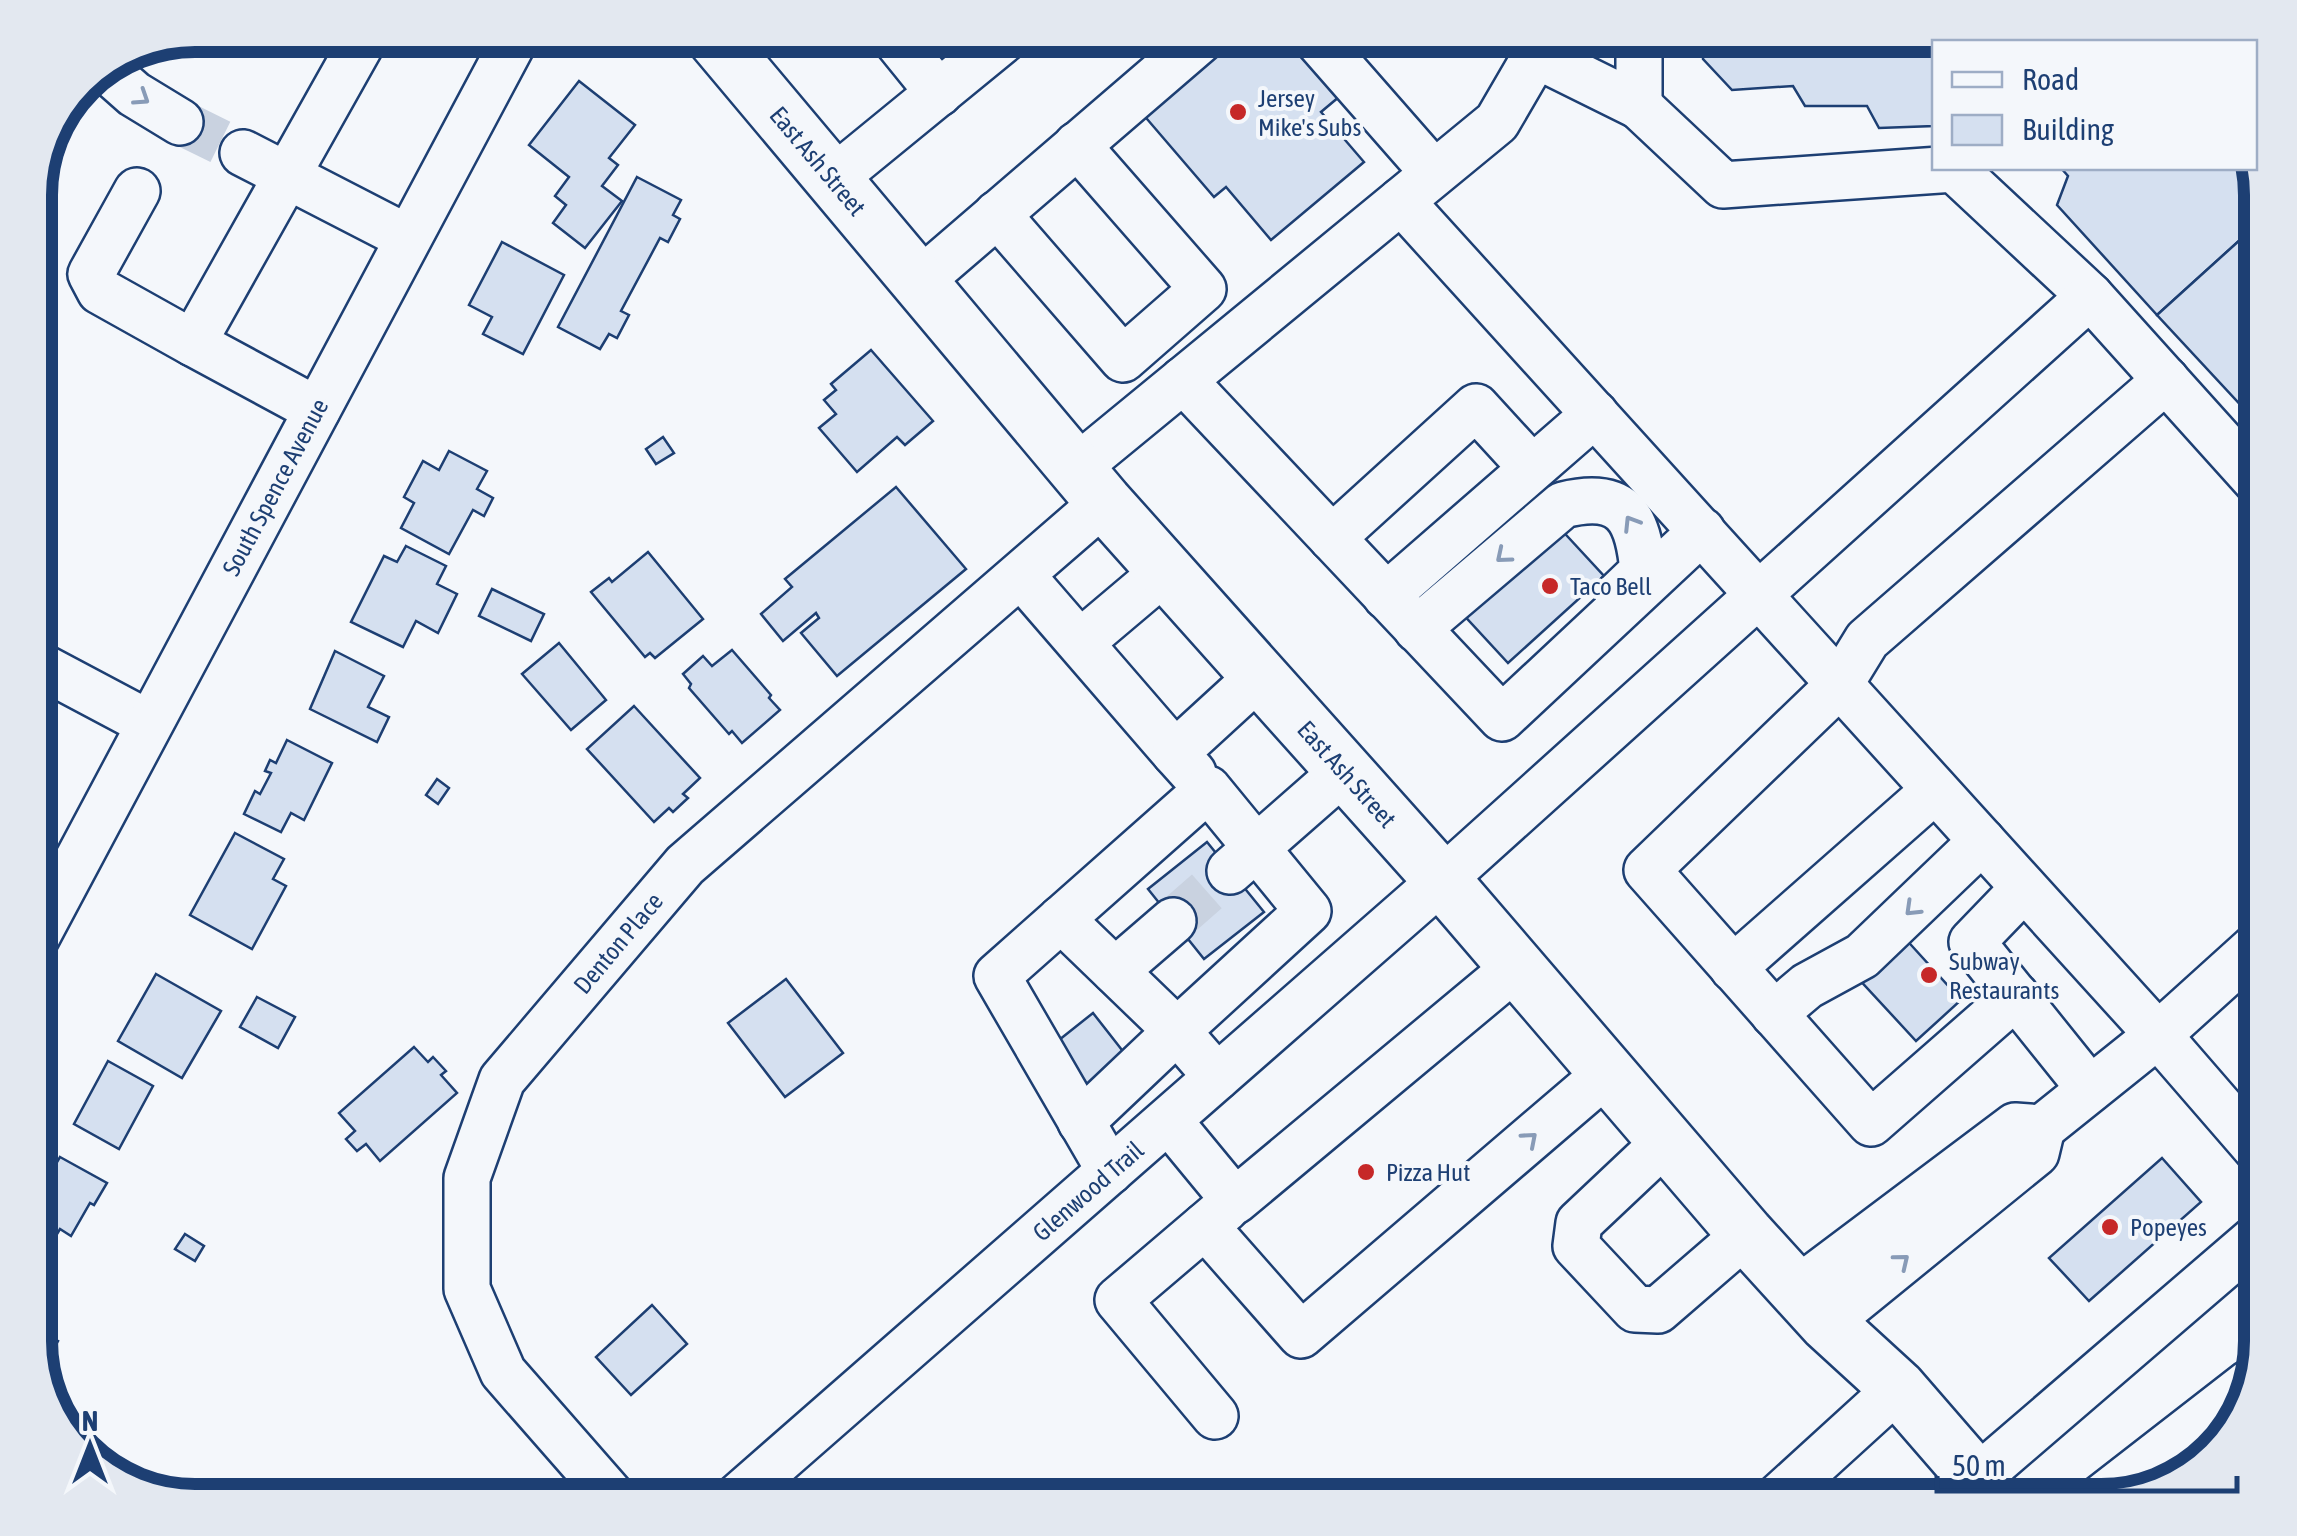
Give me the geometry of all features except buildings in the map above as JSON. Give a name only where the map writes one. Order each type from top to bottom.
[{"type":"main road","name":"East Ash Street","points":[[727,53],[1165,572],[1442,880],[1746,1234],[1812,1306],[1898,1388],[1981,1484]]},
{"type":"street","points":[[193,342],[356,53]]},
{"type":"street","name":"South Spence Avenue","points":[[53,906],[507,53]]},
{"type":"street","points":[[906,53],[938,93]]},
{"type":"street","points":[[833,179],[987,53]]},
{"type":"street","points":[[919,282],[1185,53]]},
{"type":"street","points":[[1325,53],[1418,187],[1594,414],[2244,1134]]},
{"type":"street","name":"Denton Place","points":[[601,1484],[503,1372],[467,1290],[467,1178],[502,1080],[685,865],[1020,575],[1090,486],[1183,380],[1497,122],[1533,53]]},
{"type":"street","points":[[1550,53],[1638,106],[1723,184],[1939,170]]},
{"type":"street","points":[[1638,106],[1639,53]]},
{"type":"street","points":[[115,77],[134,94],[180,122]]},
{"type":"street","points":[[1077,146],[1241,332]]},
{"type":"street","points":[[243,154],[408,238]]},
{"type":"street","points":[[1955,170],[2090,296],[2244,467]]},
{"type":"street","points":[[137,190],[91,274],[100,292],[317,410]]},
{"type":"street","points":[[997,214],[1123,359],[1203,290]]},
{"type":"street","name":"Glenwood Trail","points":[[752,1484],[1442,880],[2090,296]]},
{"type":"street","points":[[1183,380],[1502,718],[1702,531]]},
{"type":"street","points":[[2016,996],[1871,1123],[1647,870],[1840,684],[1867,640],[2166,380]]},
{"type":"street","points":[[1332,538],[1476,407],[1532,468]]},
{"type":"street","points":[[1386,596],[1594,414]]},
{"type":"street","points":[[1417,629],[1563,505],[1582,500],[1620,506],[1635,523],[1643,572],[1586,624],[1582,642]]},
{"type":"street","points":[[1081,642],[1165,572]]},
{"type":"street","points":[[1020,575],[1208,789],[1244,859],[1308,911],[1082,1122]]},
{"type":"street","points":[[53,673],[148,724]]},
{"type":"street","points":[[1175,753],[1259,676]]},
{"type":"street","points":[[1244,859],[1344,770]]},
{"type":"street","points":[[1110,1171],[997,976],[1208,789]]},
{"type":"street","points":[[1733,968],[1935,790]]},
{"type":"street","points":[[1774,1014],[1806,986],[1862,956],[1982,841]]},
{"type":"street","points":[[2024,888],[1972,942],[2090,1089]]},
{"type":"street","points":[[1061,918],[1217,1077]]},
{"type":"street","points":[[1114,971],[1173,920]]},
{"type":"street","points":[[1812,1306],[2015,1126],[2042,1128],[2158,1035],[2244,957]]},
{"type":"street","points":[[1215,1416],[1118,1300],[1517,966]]},
{"type":"street","points":[[1169,1121],[1220,1213],[1240,1265],[1301,1335],[1608,1072]]},
{"type":"street","points":[[1667,1140],[1579,1223],[1576,1246],[1635,1309],[1658,1310],[1746,1234]]},
{"type":"street","points":[[1993,1484],[2244,1259]]},
{"type":"street","points":[[1793,1484],[1898,1388]]},
{"type":"street","points":[[2135,1479],[2233,1397]]},
{"type":"tunnel","points":[[180,122],[243,153]]},
{"type":"tunnel","points":[[1173,921],[1230,871]]},
{"type":"place","name":"Jersey Mike's Subs","points":[[1238,112]]},
{"type":"place","name":"Taco Bell","points":[[1550,586]]},
{"type":"place","name":"Subway Restaurants","points":[[1929,975]]},
{"type":"place","name":"Pizza Hut","points":[[1366,1172]]},
{"type":"place","name":"Popeyes","points":[[2110,1227]]}]
